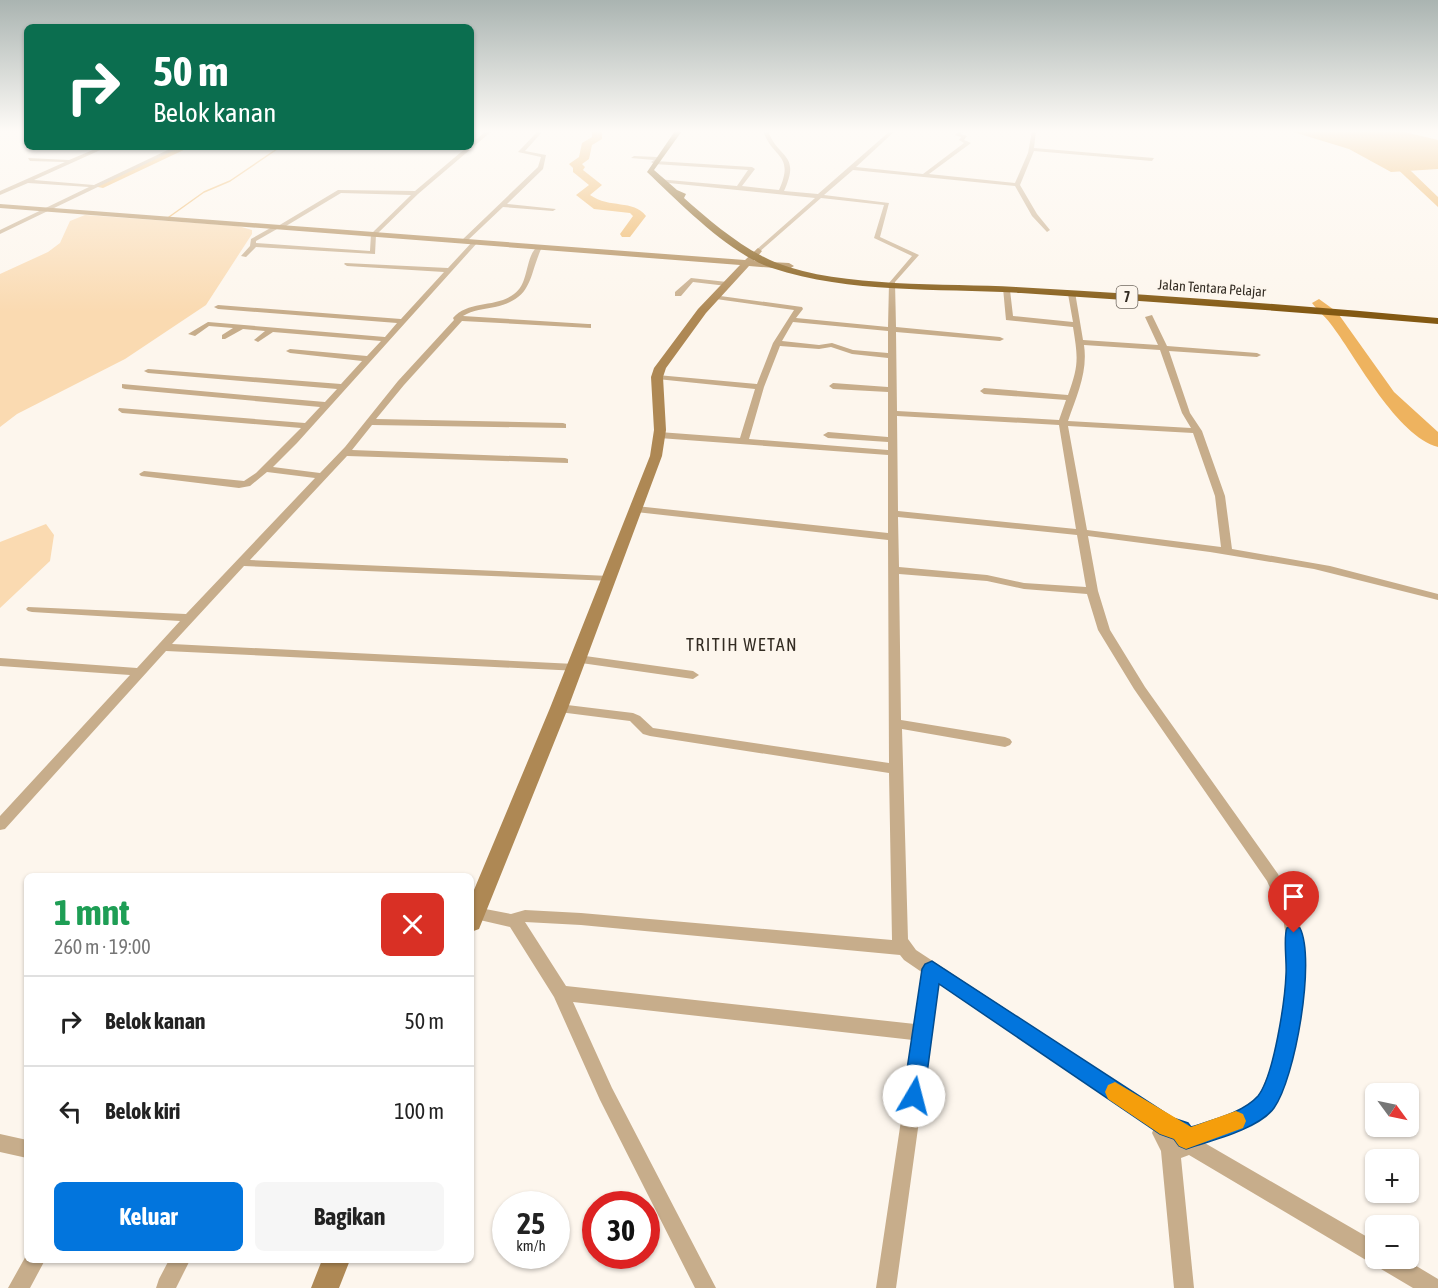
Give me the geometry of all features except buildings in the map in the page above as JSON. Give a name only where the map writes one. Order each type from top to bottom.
[{"type":"highway","name":"Jalan Tentara Pelajar","points":[[673,191],[752,257],[778,267],[892,282],[1438,321]]},
{"type":"highway","name":"Jalan Tentara Pelajar","points":[[752,257],[789,266],[892,282]]},
{"type":"street","points":[[0,234],[84,191]]},
{"type":"street","points":[[254,246],[253,240],[339,191]]},
{"type":"street","points":[[343,191],[416,193]]},
{"type":"street","points":[[464,241],[515,191]]},
{"type":"street","points":[[772,191],[887,204],[876,238],[916,255],[892,282],[895,723],[900,941],[903,948]]},
{"type":"street","points":[[474,916],[577,663],[656,456],[661,410],[657,377],[665,358],[752,257],[825,191]]},
{"type":"street","points":[[1021,191],[1047,230]]},
{"type":"street","points":[[244,256],[254,246],[374,254],[373,235],[416,193]]},
{"type":"street","points":[[506,200],[542,203]]},
{"type":"street","points":[[500,205],[553,209]]},
{"type":"street","points":[[0,206],[539,247],[752,257]]},
{"type":"street","points":[[0,234],[50,210]]},
{"type":"street","points":[[144,474],[247,484],[307,426],[475,242]]},
{"type":"street","points":[[0,825],[162,647],[344,453],[401,383],[459,319],[457,317],[466,309],[491,307],[518,295],[525,284],[539,247]]},
{"type":"street","points":[[347,264],[450,270]]},
{"type":"street","points":[[778,267],[789,266]]},
{"type":"street","points":[[678,294],[692,280],[727,284]]},
{"type":"street","points":[[1006,290],[1009,318],[1075,325]]},
{"type":"street","points":[[474,918],[512,920],[525,916],[581,919],[903,948],[1167,1126],[1161,1133],[1165,1143],[1181,1143],[1242,1119],[1266,1102],[1285,1055],[1296,983],[1296,949],[1291,918],[1273,878],[1140,689],[1104,630],[1092,591],[1063,422],[1081,371],[1072,294]]},
{"type":"street","points":[[716,297],[798,307],[777,343],[760,387],[744,441]]},
{"type":"street","points":[[218,307],[402,321]]},
{"type":"street","points":[[1149,317],[1164,349],[1176,390],[1197,431],[1220,496],[1227,552]]},
{"type":"street","points":[[459,319],[588,326]]},
{"type":"street","points":[[790,320],[1000,339]]},
{"type":"street","points":[[192,334],[208,324],[272,329],[304,339],[386,339]]},
{"type":"street","points":[[225,338],[241,327]]},
{"type":"street","points":[[258,340],[272,329]]},
{"type":"street","points":[[304,339],[290,351],[368,359]]},
{"type":"street","points":[[1079,342],[1257,355]]},
{"type":"street","points":[[777,343],[840,346],[852,352],[893,356]]},
{"type":"street","points":[[148,371],[342,387]]},
{"type":"street","points":[[657,377],[760,387]]},
{"type":"street","points":[[125,386],[326,405]]},
{"type":"street","points":[[833,386],[894,390]]},
{"type":"street","points":[[984,391],[1072,398]]},
{"type":"street","points":[[122,410],[307,426]]},
{"type":"street","points":[[894,413],[1197,431]]},
{"type":"street","points":[[370,422],[563,426]]},
{"type":"street","points":[[659,435],[744,441],[894,446]]},
{"type":"street","points":[[828,435],[894,446]]},
{"type":"street","points":[[344,453],[565,461]]},
{"type":"street","points":[[265,469],[323,476]]},
{"type":"street","points":[[636,509],[894,537]]},
{"type":"street","points":[[894,514],[1082,531],[1227,552],[1344,572],[1438,597]]},
{"type":"street","points":[[241,563],[609,579]]},
{"type":"street","points":[[894,570],[987,578],[1024,586],[1092,591]]},
{"type":"street","points":[[32,609],[189,618]]},
{"type":"street","points":[[162,647],[577,663],[693,675]]},
{"type":"street","points":[[0,662],[139,672]]},
{"type":"street","points":[[559,708],[633,717],[650,732],[896,769]]},
{"type":"street","points":[[895,723],[1005,742]]},
{"type":"street","points":[[512,920],[520,926],[561,993],[606,1094],[706,1288]]},
{"type":"street","points":[[886,1288],[932,969]]},
{"type":"street","points":[[561,993],[923,1033]]},
{"type":"street","points":[[0,1143],[24,1148]]},
{"type":"street","points":[[1181,1143],[1365,1248]]},
{"type":"street","points":[[1181,1143],[1184,1288]]},
{"type":"street","points":[[18,1288],[33,1263]]},
{"type":"street","points":[[166,1286],[178,1263]]},
{"type":"street","points":[[325,1288],[335,1263]]},
{"type":"street","points":[[1401,1269],[1433,1288]]},
{"type":"shaded area","points":[[85,215],[238,226],[252,230],[252,234],[206,305],[125,359],[17,414],[0,427],[0,274],[48,252],[60,243],[70,221]]},
{"type":"shaded area","points":[[46,524],[54,535],[50,561],[0,608],[0,542]]},
{"type":"waterway","points":[[169,217],[206,191]]},
{"type":"waterway","points":[[587,191],[582,195],[598,206],[634,210],[640,216],[626,234]]},
{"type":"waterway","points":[[1426,191],[1438,203]]},
{"type":"waterway","points":[[1319,303],[1338,323],[1388,395],[1407,415],[1438,441]]},
{"type":"slow traffic","points":[[1115,1092],[1167,1126],[1181,1131],[1186,1139],[1236,1121]]},
{"type":"district","name":"TRITIH WETAN","points":[[742,645]]},
{"type":"route","points":[[914,1096],[932,969],[1167,1126],[1181,1131],[1186,1139],[1242,1119],[1266,1102],[1285,1055],[1296,983],[1294,933]]}]
